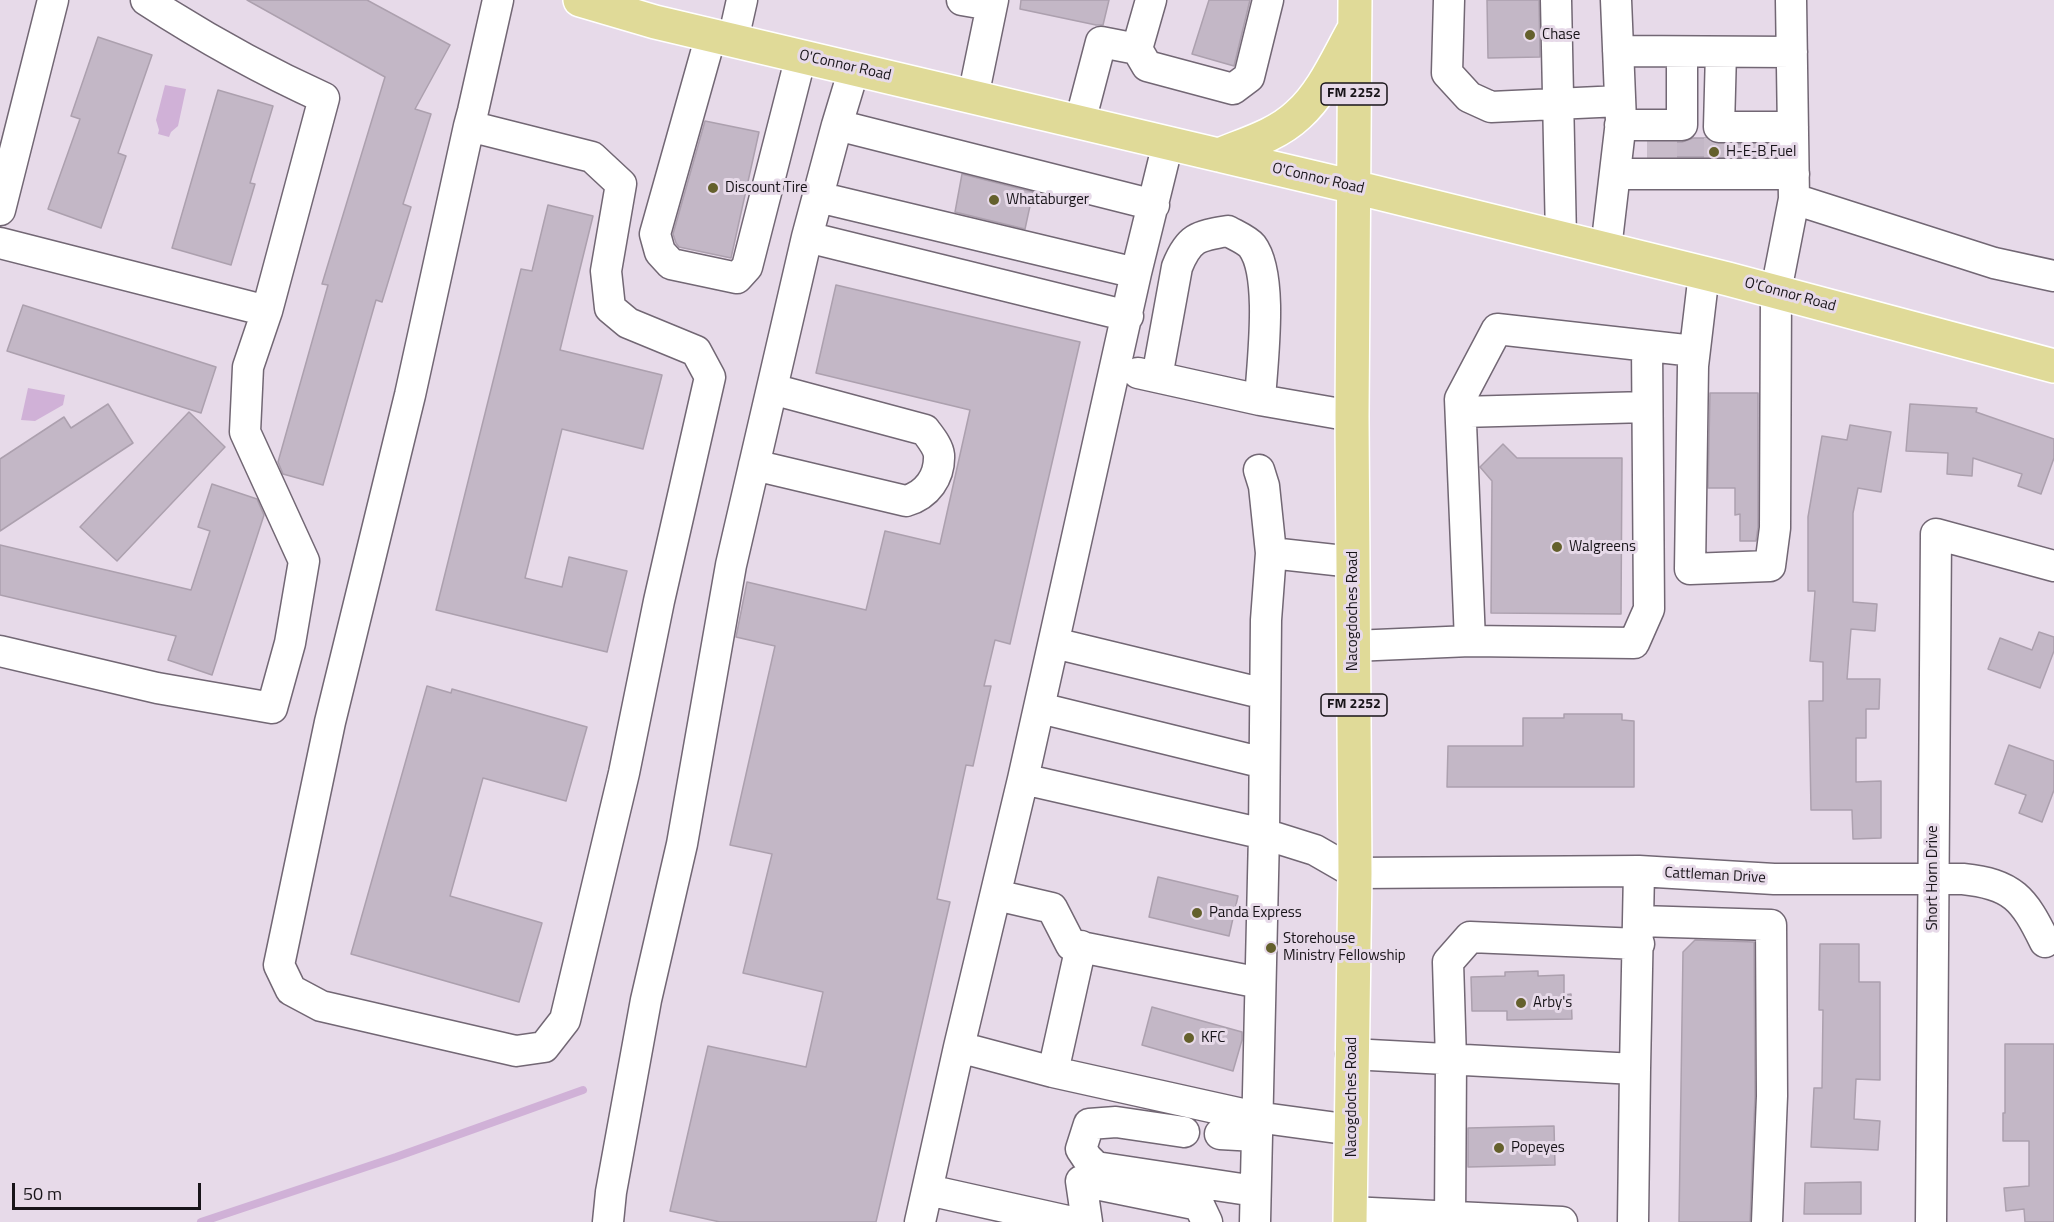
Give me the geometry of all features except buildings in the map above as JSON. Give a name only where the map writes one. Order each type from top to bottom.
[{"type":"main road","name":"O'Connor Road","points":[[580,0],[655,22],[1354,187],[1704,273],[2054,366]]},
{"type":"main road","points":[[1219,155],[1271,133],[1299,115],[1318,91],[1355,14]]},
{"type":"main road","name":"Nacogdoches Road","points":[[1350,1217],[1355,873],[1352,416],[1355,14]]},
{"type":"street","points":[[0,210],[53,0]]},
{"type":"street","points":[[0,651],[157,688],[272,708],[290,643],[304,561],[245,432],[248,367],[267,311],[324,98],[281,79],[146,0]]},
{"type":"street","points":[[469,126],[592,157],[621,184],[606,272],[610,308],[628,322],[696,351],[710,377],[659,601],[624,773],[565,1020],[544,1047],[516,1051],[321,1006],[291,990],[279,965],[330,722],[410,395],[469,126],[498,0]]},
{"type":"street","points":[[742,0],[722,38],[655,234],[660,252],[671,264],[737,278],[747,267],[801,56]]},
{"type":"street","points":[[962,0],[992,3],[973,97]]},
{"type":"street","points":[[1151,0],[1137,49],[1147,66],[1233,89],[1249,77],[1268,0]]},
{"type":"street","points":[[1449,0],[1448,73],[1468,97],[1491,107],[1558,104],[1620,113],[1673,151]]},
{"type":"street","points":[[1557,0],[1561,238]]},
{"type":"street","points":[[1606,249],[1620,113],[1616,0]]},
{"type":"street","points":[[1754,154],[1792,52],[1791,0]]},
{"type":"street","points":[[1080,122],[1101,42],[1137,49]]},
{"type":"street","points":[[1618,51],[1792,52]]},
{"type":"street","points":[[1673,151],[1682,52]]},
{"type":"street","points":[[1704,273],[1694,351],[1690,569],[1770,566],[1775,528],[1776,291],[1754,154],[1721,52]]},
{"type":"street","points":[[608,1222],[613,1180],[646,1000],[682,844],[731,565],[807,237],[854,69]]},
{"type":"street","points":[[837,126],[1154,205]]},
{"type":"street","points":[[920,1222],[959,1047],[1040,708],[1136,273],[1168,143]]},
{"type":"street","points":[[1615,174],[1673,151],[1754,154],[1994,263],[2054,276]]},
{"type":"street","points":[[818,197],[1136,273]]},
{"type":"street","points":[[1157,377],[1177,267],[1183,252],[1191,242],[1206,235],[1228,231],[1251,246],[1263,274],[1265,310],[1260,400]]},
{"type":"street","points":[[807,237],[1128,316]]},
{"type":"street","points":[[0,243],[267,311]]},
{"type":"street","points":[[1470,641],[1460,399],[1497,329],[1694,351]]},
{"type":"street","points":[[1353,646],[1470,641],[1634,644],[1649,609],[1647,346]]},
{"type":"street","points":[[1116,367],[1260,400],[1352,416]]},
{"type":"street","points":[[754,465],[906,501],[917,498],[927,491],[936,469],[939,454],[925,430],[772,389]]},
{"type":"street","points":[[1461,412],[1647,407]]},
{"type":"street","points":[[1255,1222],[1264,834],[1266,620],[1271,553],[1264,486],[1259,470]]},
{"type":"street","name":"Short Horn Drive","points":[[1931,1222],[1936,534],[2054,567]]},
{"type":"street","points":[[1271,553],[1353,562]]},
{"type":"street","points":[[1054,643],[1265,694]]},
{"type":"street","points":[[1040,708],[1264,763]]},
{"type":"street","points":[[1023,779],[1264,834],[1315,850],[1355,873]]},
{"type":"street","points":[[1633,1222],[1639,871]]},
{"type":"street","name":"Cattleman Drive","points":[[1355,873],[1639,871],[1774,879],[1963,879],[1990,882],[2018,898],[2033,917],[2045,942]]},
{"type":"street","points":[[1767,1222],[1772,1096],[1771,925],[1774,879]]},
{"type":"street","points":[[996,895],[1052,908],[1071,945],[1260,983]]},
{"type":"street","points":[[1450,1220],[1451,1060],[1448,962],[1470,937],[1771,925]]},
{"type":"street","points":[[1053,1072],[1081,946]]},
{"type":"street","points":[[959,1047],[1256,1127]]},
{"type":"street","points":[[1351,1054],[1635,1069]]},
{"type":"street","points":[[1185,1132],[1116,1122],[1089,1124],[1081,1149],[1096,1167],[1255,1191]]},
{"type":"street","points":[[1220,1134],[1256,1127],[1352,1130]]},
{"type":"street","points":[[1065,1154],[1081,1180],[1087,1222]]},
{"type":"street","points":[[1081,1180],[1199,1205],[1207,1222]]},
{"type":"street","points":[[928,1190],[1072,1222]]},
{"type":"street","points":[[1350,1217],[1562,1222]]},
{"type":"shaded area","points":[[165,85],[186,89],[178,126],[169,137],[158,134],[156,120]]},
{"type":"shaded area","points":[[28,388],[65,395],[63,405],[35,421],[21,420]]},
{"type":"waterway","points":[[201,1222],[396,1157],[583,1090]]},
{"type":"tunnel","points":[[1662,138],[1662,167]]},
{"type":"tunnel","points":[[1719,138],[1719,167]]},
{"type":"tunnel","points":[[1766,138],[1766,167]]},
{"type":"place","name":"Chase","points":[[1530,35]]},
{"type":"place","name":"H-E-B Fuel","points":[[1714,152]]},
{"type":"place","name":"Discount Tire","points":[[713,188]]},
{"type":"place","name":"Whataburger","points":[[994,200]]},
{"type":"place","name":"Walgreens","points":[[1557,547]]},
{"type":"place","name":"Panda Express","points":[[1197,913]]},
{"type":"place","name":"Storehouse Ministry Fellowship","points":[[1271,948]]},
{"type":"place","name":"Arby's","points":[[1521,1003]]},
{"type":"place","name":"KFC","points":[[1189,1038]]},
{"type":"place","name":"Popeyes","points":[[1499,1148]]}]
